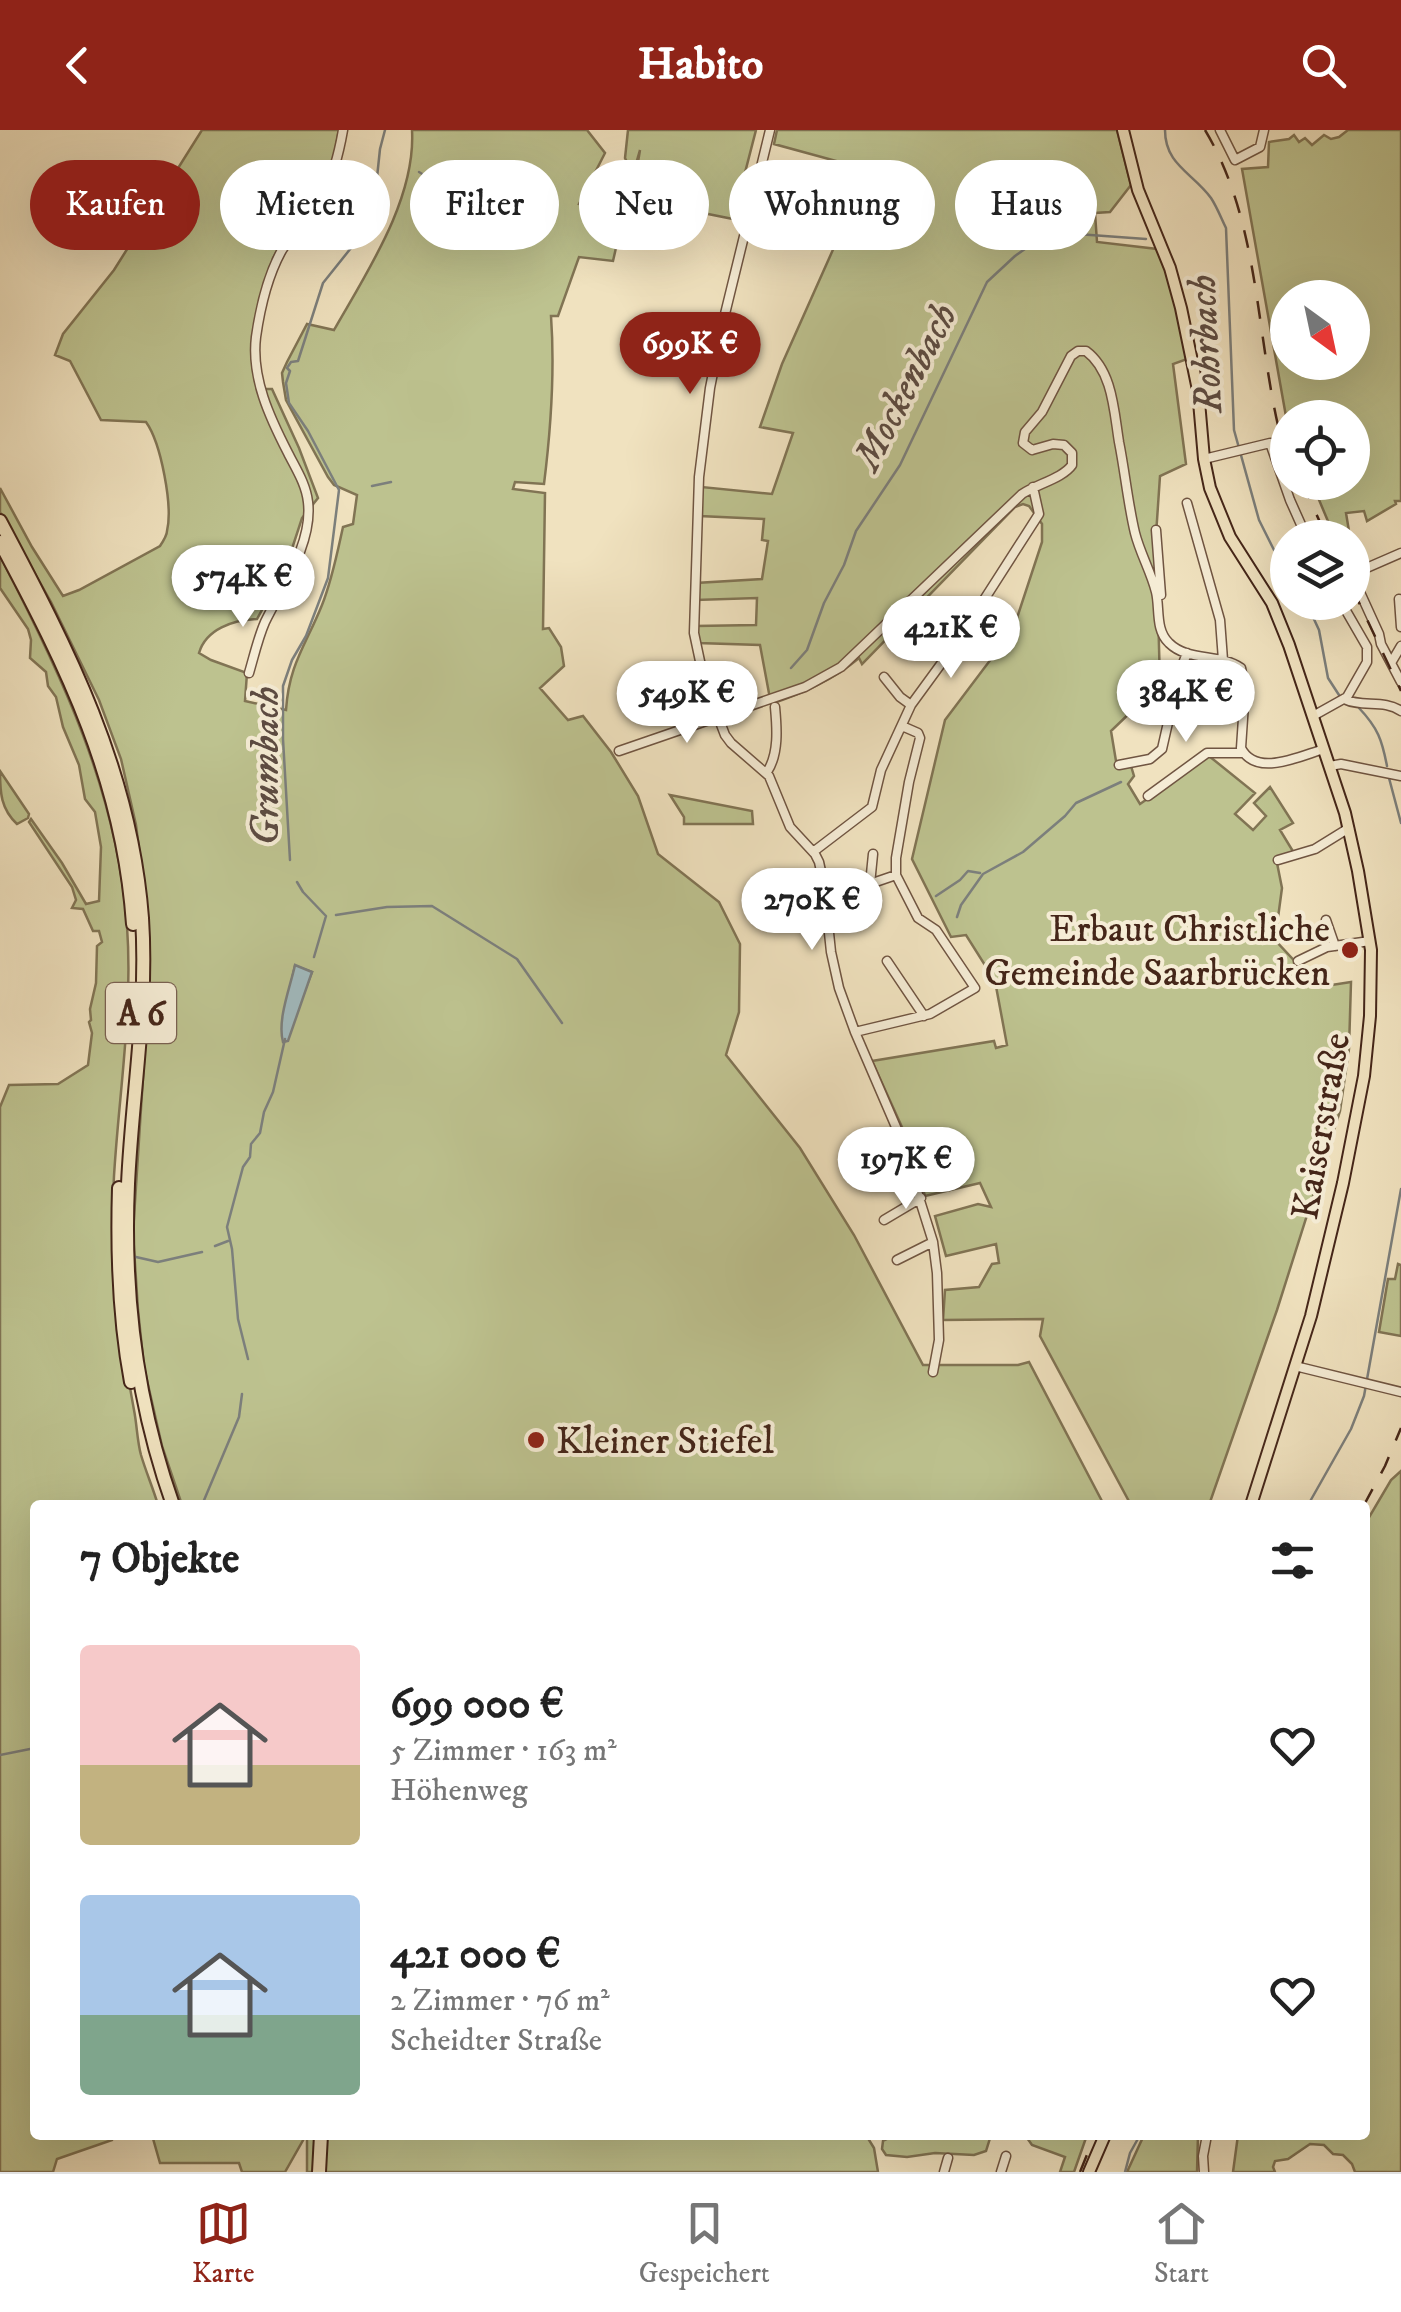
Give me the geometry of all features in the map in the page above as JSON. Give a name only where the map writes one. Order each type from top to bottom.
[{"type":"highway","name":"A 6","points":[[0,521],[89,699],[120,791],[135,858],[142,920],[143,990],[128,1181],[127,1275],[134,1353],[150,1448],[171,1500]]},
{"type":"highway","name":"A 6","points":[[0,542],[52,641],[89,724],[111,794],[128,872],[134,990],[117,1245],[121,1316],[126,1354],[164,1500]]},
{"type":"highway","points":[[319,2172],[321,2140]]},
{"type":"highway","points":[[327,2172],[329,2140]]},
{"type":"main road","name":"Kaiserstraße","points":[[1122,130],[1138,190],[1170,268],[1181,308],[1198,390],[1210,488],[1230,536],[1276,612],[1313,716],[1349,828],[1370,941],[1372,982],[1364,1076],[1327,1256],[1253,1500]]},
{"type":"main road","points":[[1088,2172],[1103,2140]]},
{"type":"street","points":[[249,673],[264,625],[296,560],[308,512],[302,481],[264,401],[256,349],[259,320],[282,250],[330,180],[343,130]]},
{"type":"street","points":[[770,130],[708,399],[699,478],[694,633],[701,671],[731,743],[767,772],[790,827],[820,862],[839,988],[900,1134],[934,1242],[939,1340],[933,1372]]},
{"type":"street","points":[[1220,130],[1235,160],[1260,147],[1264,130]]},
{"type":"street","points":[[619,750],[805,688],[841,668],[1012,502],[1071,468],[1074,461],[1070,450],[1060,444],[1032,450],[1023,443],[1025,432],[1042,412],[1067,362],[1074,353],[1086,351],[1097,362],[1115,404],[1136,536],[1156,593],[1164,637],[1187,653],[1223,660],[1240,668],[1245,681],[1242,753]]},
{"type":"street","points":[[1204,459],[1270,444],[1298,520]]},
{"type":"street","points":[[814,852],[872,807],[882,770],[911,705],[1036,520],[1039,509],[1033,487]]},
{"type":"street","points":[[1187,503],[1220,620],[1223,660]]},
{"type":"street","points":[[1156,530],[1161,596],[1158,609]]},
{"type":"street","points":[[1370,567],[1401,553]]},
{"type":"street","points":[[1399,599],[1401,627]]},
{"type":"street","points":[[1370,614],[1401,682]]},
{"type":"street","points":[[1313,716],[1344,699],[1367,662],[1367,647],[1352,620]]},
{"type":"street","points":[[1391,662],[1401,646]]},
{"type":"street","points":[[1120,765],[1150,759],[1160,752],[1187,653]]},
{"type":"street","points":[[884,678],[911,705]]},
{"type":"street","points":[[1192,713],[1203,682]]},
{"type":"street","points":[[1344,699],[1350,703],[1387,704],[1401,711]]},
{"type":"street","points":[[767,772],[773,762],[775,707]]},
{"type":"street","points":[[1171,711],[1221,717]]},
{"type":"street","points":[[855,1032],[924,1016],[974,988],[936,930],[918,918],[896,875],[909,782],[920,738],[918,733],[902,726]]},
{"type":"street","points":[[1148,796],[1206,753],[1242,753],[1256,762],[1272,764],[1324,749]]},
{"type":"street","points":[[1330,766],[1341,764],[1401,776]]},
{"type":"street","points":[[1278,860],[1316,849],[1349,828]]},
{"type":"street","points":[[870,884],[873,854]]},
{"type":"street","points":[[824,885],[856,888],[896,875]]},
{"type":"street","points":[[1326,920],[1335,946]]},
{"type":"street","points":[[1298,962],[1322,949],[1370,941]]},
{"type":"street","points":[[887,961],[924,1016]]},
{"type":"street","points":[[884,1220],[921,1198]]},
{"type":"street","points":[[897,1260],[934,1242]]},
{"type":"street","points":[[1295,1366],[1401,1392]]},
{"type":"street","points":[[1204,2172],[1206,2140]]},
{"type":"street","points":[[1001,2172],[1006,2156]]},
{"type":"street","points":[[944,2172],[948,2158]]},
{"type":"green space","points":[[202,130],[339,130],[333,160],[220,160],[220,250],[279,250],[273,258],[254,338],[257,389],[272,389],[318,498],[302,518],[287,564],[257,619],[222,627],[208,638],[199,653],[247,673],[245,701],[286,710],[294,667],[326,596],[343,527],[353,524],[357,495],[334,485],[328,477],[286,400],[282,373],[287,362],[307,324],[334,330],[379,250],[390,250],[390,227],[410,161],[410,250],[559,250],[559,160],[410,160],[412,130],[587,130],[605,153],[601,160],[579,160],[579,250],[616,250],[613,261],[579,257],[558,316],[551,316],[552,400],[544,484],[515,482],[513,489],[545,493],[543,629],[549,628],[561,647],[564,666],[540,688],[568,720],[583,716],[611,752],[638,796],[658,854],[719,902],[740,944],[739,1012],[726,1055],[800,1148],[854,1235],[923,1365],[1029,1362],[1101,1500],[180,1500],[162,1446],[144,1367],[138,1310],[133,1233],[144,1062],[142,873],[136,825],[121,759],[99,700],[51,602],[0,512],[0,488],[63,596],[160,546],[165,537],[168,506],[156,444],[146,422],[101,420],[70,361],[55,355],[63,334],[127,250],[200,250],[200,160],[183,160]],"holes":[[[295,966],[312,972],[300,1003],[284,1014]]]},
{"type":"green space","points":[[628,130],[756,130],[748,160],[729,160],[729,218],[709,214],[709,160],[638,160],[640,150],[637,160],[625,158]]},
{"type":"green space","points":[[777,130],[1117,130],[1131,185],[1110,212],[1097,213],[1097,160],[955,160],[955,250],[1097,250],[1097,242],[1157,249],[1175,296],[1190,358],[1173,364],[1186,464],[1160,476],[1156,535],[1160,684],[1111,731],[1117,767],[1131,766],[1134,776],[1128,784],[1140,804],[1209,756],[1255,793],[1235,814],[1253,830],[1266,816],[1254,803],[1270,787],[1293,823],[1280,830],[1294,853],[1276,858],[1282,888],[1275,940],[1319,987],[1351,982],[1349,1049],[1340,1111],[1211,1500],[1128,1500],[1040,1336],[1043,1319],[943,1320],[945,1290],[979,1287],[992,1264],[999,1263],[996,1244],[946,1256],[935,1216],[978,1204],[991,1207],[980,1183],[925,1196],[920,1179],[965,1168],[963,1156],[915,1167],[906,1136],[872,1061],[994,1041],[996,1048],[1007,1045],[995,981],[966,935],[951,937],[912,859],[945,720],[1013,630],[1042,542],[1042,524],[1029,506],[1015,507],[862,664],[859,658],[817,685],[771,704],[760,645],[698,643],[696,626],[756,625],[757,598],[696,600],[696,583],[762,579],[768,541],[762,540],[764,519],[700,516],[702,487],[772,494],[793,433],[760,427],[782,364],[833,250],[935,250],[935,160],[833,160],[774,144]]},
{"type":"green space","points":[[1348,130],[1401,130],[1401,501],[1395,501],[1396,504],[1369,520],[1364,511],[1346,513],[1347,520],[1327,520],[1319,500],[1370,500],[1370,400],[1283,400],[1280,380],[1370,380],[1370,280],[1270,280],[1270,326],[1242,169],[1268,167],[1269,142],[1294,135],[1299,142],[1305,138],[1312,145],[1324,135],[1331,139]]},
{"type":"green space","points":[[0,556],[65,689],[83,735],[112,829],[121,877],[128,989],[114,1176],[114,1264],[139,1444],[156,1500],[30,1500],[30,2140],[112,2140],[57,2159],[53,2172],[0,2172],[0,1107],[9,1085],[58,1084],[88,1065],[97,946],[102,942],[83,909],[72,908],[76,900],[72,887],[29,822],[31,819],[62,863],[86,904],[99,901],[101,847],[95,812],[85,799],[79,765],[56,697],[48,686],[46,672],[30,658],[28,629],[0,588]]},
{"type":"green space","points":[[0,771],[29,814],[17,824],[2,800]]},
{"type":"green space","points":[[670,795],[752,811],[753,824],[684,824],[684,817]]},
{"type":"green space","points":[[1398,1264],[1401,1336],[1379,1332],[1388,1279],[1395,1279]]},
{"type":"green space","points":[[1401,1471],[1401,2172],[1355,2172],[1343,2155],[1333,2154],[1324,2145],[1310,2144],[1288,2159],[1275,2161],[1275,2172],[1233,2172],[1237,2140],[1370,2140],[1370,1516],[1391,1480]]},
{"type":"green space","points":[[153,2140],[303,2140],[285,2172],[242,2172],[239,2163],[160,2163]]},
{"type":"green space","points":[[307,2140],[869,2140],[878,2172],[307,2172]]},
{"type":"green space","points":[[989,2140],[986,2151],[974,2155],[935,2153],[907,2157],[886,2155],[883,2141]]},
{"type":"green space","points":[[1028,2140],[1085,2140],[1074,2172],[1060,2172],[1065,2157],[1032,2145]]},
{"type":"green space","points":[[1142,2140],[1198,2140],[1197,2172],[1127,2172]]},
{"type":"water","points":[[295,965],[312,972],[288,1041],[283,1042],[283,1014]]},
{"type":"waterway","name":"Grumbach","points":[[290,860],[283,686],[328,578],[339,490],[289,403],[287,368],[298,361],[323,283],[363,233],[374,206],[385,130]]},
{"type":"waterway","name":"Rohrbach","points":[[1165,130],[1170,152],[1211,198],[1226,228],[1234,430],[1259,520],[1270,542]]},
{"type":"waterway","name":"Mockenbach","points":[[791,668],[807,650],[856,531],[900,465],[987,282],[1039,239],[1077,234],[1146,239]]},
{"type":"waterway","points":[[372,486],[391,482]]},
{"type":"waterway","name":"Rohrbach","points":[[1314,620],[1328,678],[1339,695]]},
{"type":"waterway","name":"Rohrbach","points":[[1359,708],[1378,735],[1387,766]]},
{"type":"waterway","name":"Rohrbach","points":[[1389,778],[1401,823]]},
{"type":"waterway","points":[[957,917],[983,874],[1023,852],[1076,803],[1121,782]]},
{"type":"waterway","points":[[936,896],[968,871],[980,873]]},
{"type":"waterway","name":"Grumbach","points":[[297,882],[326,916],[314,957]]},
{"type":"waterway","points":[[336,915],[387,907],[432,906],[517,959],[562,1023]]},
{"type":"waterway","name":"Grumbach","points":[[248,1359],[238,1319],[227,1227],[243,1167],[250,1157],[251,1144],[260,1133],[273,1092],[285,1039]]},
{"type":"waterway","name":"Rohrbach","points":[[1311,1500],[1351,1429],[1364,1396],[1401,1189]]},
{"type":"waterway","points":[[215,1246],[228,1241]]},
{"type":"waterway","points":[[136,1257],[158,1262],[202,1252]]},
{"type":"waterway","name":"Grumbach","points":[[204,1500],[239,1417],[242,1394]]},
{"type":"waterway","name":"Grumbach","points":[[0,1755],[30,1749]]},
{"type":"waterway","name":"Rohrbach","points":[[1125,2172],[1137,2140]]},
{"type":"railway","points":[[1205,130],[1224,169],[1249,251],[1273,400]]},
{"type":"railway","points":[[1310,500],[1319,520]]},
{"type":"railway","points":[[1367,620],[1401,691]]},
{"type":"railway","points":[[1367,1500],[1401,1428]]},
{"type":"railway","points":[[1080,2172],[1093,2140]]},
{"type":"place","name":"Erbaut Christliche Gemeinde Saarbrücken","points":[[1350,950]]},
{"type":"place","name":"Kleiner Stiefel","points":[[536,1440]]}]
